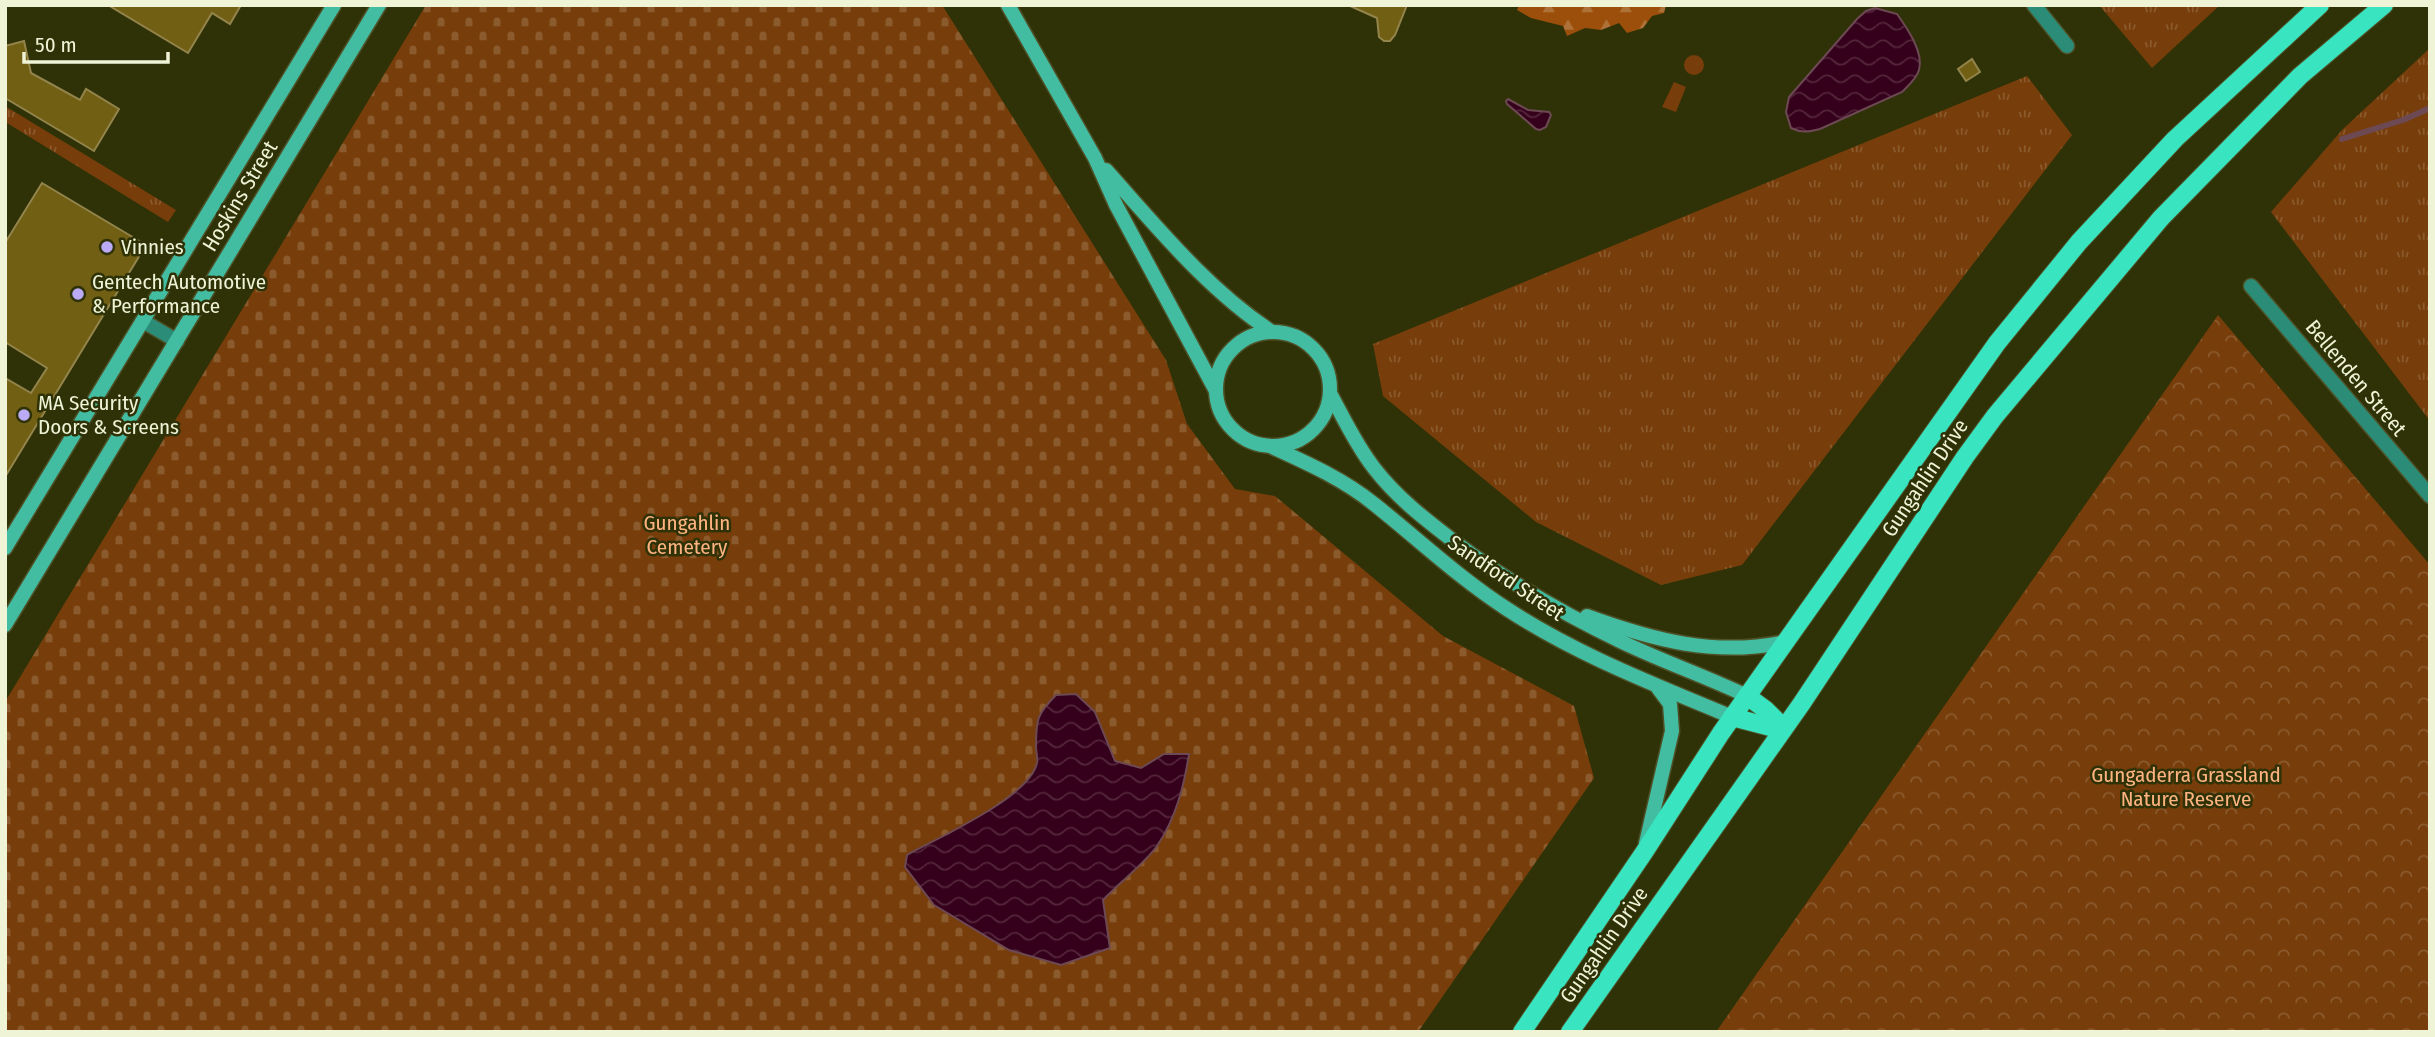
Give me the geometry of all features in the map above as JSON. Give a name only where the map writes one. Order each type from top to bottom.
[{"type":"main road","name":"Hoskins Street","points":[[5,548],[334,5]]},
{"type":"main road","name":"Hoskins Street","points":[[5,625],[379,5]]},
{"type":"main road","points":[[1008,5],[1095,158],[1116,205],[1216,391]]},
{"type":"main road","name":"Gungahlin Drive","points":[[1522,1032],[1746,696],[1997,342],[2079,242],[2175,139],[2320,5]]},
{"type":"main road","name":"Gungahlin Drive","points":[[1570,1032],[1783,729],[1965,457],[2003,407],[2161,218],[2300,76],[2384,5]]},
{"type":"main road","points":[[1095,158],[1194,265],[1247,316],[1272,332],[1290,335],[1307,343],[1318,353],[1326,366],[1331,394],[1328,409],[1321,421],[1312,432],[1300,440],[1272,447],[1250,441],[1231,428],[1220,411],[1216,391],[1217,377],[1231,350],[1250,338],[1272,332]]},
{"type":"main road","name":"Sandford Street","points":[[1331,394],[1373,467],[1425,521],[1488,567],[1536,597],[1621,642],[1746,696]]},
{"type":"main road","name":"Sandford Street","points":[[1272,447],[1311,465],[1373,503],[1434,555],[1507,609],[1592,657],[1732,717]]},
{"type":"main road","points":[[1536,597],[1595,619],[1689,645],[1741,649],[1785,642]]},
{"type":"main road","points":[[1644,851],[1672,723],[1668,700],[1651,683]]},
{"type":"main road","points":[[1746,696],[1766,710],[1783,729]]},
{"type":"main road","points":[[1732,717],[1783,729]]},
{"type":"street","points":[[2034,5],[2067,46]]},
{"type":"street","name":"Bellenden Street","points":[[2251,286],[2430,496]]},
{"type":"street","points":[[143,321],[177,341]]},
{"type":"green space","name":"Gungahlin Cemetery","points":[[426,5],[942,5],[1166,360],[1187,424],[1235,489],[1275,496],[1443,636],[1574,706],[1594,778],[1418,1032],[5,1032],[5,702]]},
{"type":"green space","points":[[1519,5],[1666,5],[1664,13],[1652,16],[1643,28],[1627,33],[1619,23],[1601,30],[1585,28],[1567,36],[1563,26],[1531,18],[1517,10]]},
{"type":"green space","points":[[2099,5],[2220,5],[2152,68]]},
{"type":"green space","points":[[2430,48],[2430,421],[2271,212],[2342,130]]},
{"type":"green space","points":[[1694,55],[1701,58],[1704,65],[1701,72],[1694,75],[1687,72],[1684,65],[1687,58]]},
{"type":"green space","points":[[2027,76],[2072,135],[1742,565],[1661,585],[1536,522],[1383,396],[1373,344]]},
{"type":"green space","points":[[1674,82],[1686,87],[1676,112],[1662,107]]},
{"type":"green space","points":[[5,106],[176,210],[168,222],[7,123],[5,125]]},
{"type":"green space","name":"Gungaderra Grassland Nature Reserve","points":[[2218,315],[2430,565],[2430,1032],[1716,1032]]},
{"type":"water","points":[[1875,8],[1897,14],[1910,33],[1920,63],[1914,79],[1902,92],[1820,129],[1805,132],[1791,128],[1786,112],[1789,97],[1857,19],[1866,11]]},
{"type":"water","points":[[1508,99],[1528,110],[1549,112],[1551,115],[1546,127],[1536,129],[1507,104]]},
{"type":"water","points":[[1076,694],[1095,712],[1115,761],[1141,768],[1164,754],[1189,754],[1178,802],[1164,835],[1146,859],[1103,900],[1110,948],[1061,965],[1009,950],[934,905],[905,867],[907,855],[980,816],[1018,790],[1037,763],[1036,730],[1041,712],[1056,695]]},
{"type":"building","points":[[108,5],[241,5],[230,24],[212,13],[188,53]]},
{"type":"building","points":[[1348,5],[1407,5],[1395,35],[1390,41],[1384,41],[1379,37],[1377,18]]},
{"type":"building","points":[[24,41],[31,73],[80,100],[86,89],[119,109],[94,151],[5,98],[5,46]]},
{"type":"building","points":[[1972,59],[1980,72],[1966,81],[1958,69]]},
{"type":"building","points":[[42,183],[146,245],[5,477],[5,378],[31,393],[47,368],[5,342],[5,243]]},
{"type":"waterway","points":[[2342,139],[2403,120],[2430,108]]},
{"type":"place","name":"Vinnies","points":[[107,247]]},
{"type":"place","name":"Gentech Automotive & Performance","points":[[78,294]]},
{"type":"place","name":"MA Security Doors & Screens","points":[[24,415]]}]
